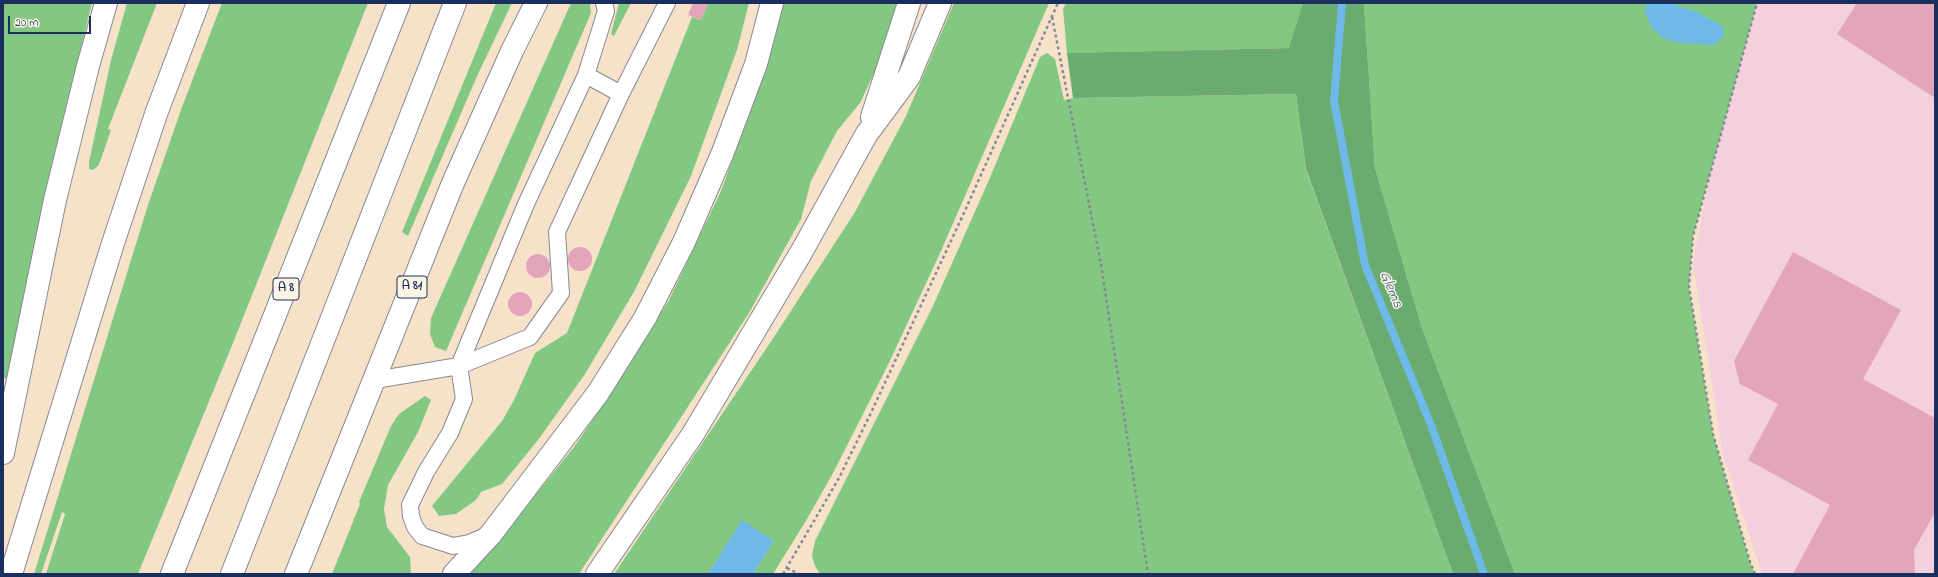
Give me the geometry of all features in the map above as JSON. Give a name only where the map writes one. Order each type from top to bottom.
[{"type":"main road","points":[[3,453],[55,200],[88,66],[106,3]]},
{"type":"main road","points":[[11,574],[112,243],[156,114],[198,3]]},
{"type":"main road","name":"A 8","points":[[172,574],[399,3]]},
{"type":"main road","points":[[232,574],[456,3]]},
{"type":"main road","name":"A 81","points":[[296,574],[453,183],[512,50],[536,3]]},
{"type":"main road","points":[[454,574],[491,534],[598,393],[645,318],[684,242],[723,152],[756,64],[772,3]]},
{"type":"main road","points":[[866,135],[909,3]]},
{"type":"main road","points":[[597,574],[693,434],[802,251],[866,135],[909,77],[940,3]]},
{"type":"lane","points":[[491,534],[469,543],[453,546],[422,536],[415,527],[411,516],[410,505],[426,472],[450,433],[464,399],[459,366],[526,204],[586,75],[606,11],[604,3]]},
{"type":"lane","points":[[375,380],[459,366],[530,337],[561,293],[557,232],[621,94],[667,3]]},
{"type":"lane","points":[[586,75],[621,94]]},
{"type":"path","points":[[783,574],[839,478],[869,417],[963,215],[1058,3]]},
{"type":"path","points":[[1755,574],[1750,562],[1713,434],[1689,287],[1693,236],[1757,3]]},
{"type":"path","points":[[1051,17],[1101,264],[1148,574]]},
{"type":"path","points":[[787,568],[799,574]]},
{"type":"shaded area","points":[[1748,3],[1935,3],[1935,574],[1762,574],[1723,454],[1693,263],[1737,34]]},
{"type":"green space","points":[[3,3],[92,3],[51,170],[8,379],[3,378]]},
{"type":"green space","points":[[127,3],[157,3],[108,129],[111,130],[101,159],[98,166],[93,170],[89,169],[89,162],[111,60]]},
{"type":"green space","points":[[222,3],[368,3],[233,343],[138,574],[46,574],[65,514],[62,512],[41,574],[34,574],[148,205],[182,107]]},
{"type":"green space","points":[[496,3],[512,3],[478,74],[408,236],[402,232]]},
{"type":"green space","points":[[571,3],[590,3],[591,13],[446,351],[435,347],[430,334],[431,318]]},
{"type":"green space","points":[[619,3],[631,3],[614,36],[611,34]]},
{"type":"green space","points":[[708,3],[749,3],[737,50],[691,176],[635,290],[585,374],[538,440],[502,484],[481,492],[476,500],[456,514],[439,516],[432,506],[502,421],[514,400],[535,353],[567,333],[692,17],[701,20]]},
{"type":"green space","points":[[782,3],[898,3],[883,54],[860,103],[837,131],[811,181],[801,219],[749,313],[579,574],[468,574],[574,447],[609,396],[669,300],[721,191],[751,109],[771,48]]},
{"type":"green space","points":[[954,3],[1049,3],[941,251],[888,365],[832,475],[807,519],[773,574],[753,574],[774,541],[742,521],[708,574],[614,574],[774,337],[855,212],[906,116]]},
{"type":"green space","points":[[1066,3],[1303,3],[1290,48],[1067,53],[1063,9]]},
{"type":"green space","points":[[1303,3],[1364,3],[1375,168],[1422,328],[1515,574],[1453,574],[1306,169],[1296,94],[1073,98],[1067,53],[1289,48]]},
{"type":"green space","points":[[1364,3],[1757,3],[1693,236],[1689,287],[1713,434],[1750,562],[1755,574],[1515,574],[1422,328],[1375,168]]},
{"type":"green space","points":[[1047,53],[1055,59],[1064,100],[1073,98],[1296,94],[1306,170],[1453,574],[820,574],[815,566],[812,556],[815,541],[933,306],[989,180],[1040,57]]},
{"type":"green space","points":[[425,396],[431,400],[418,432],[388,485],[384,509],[387,527],[410,557],[411,574],[332,574],[360,504],[359,502],[391,426],[399,414]]},
{"type":"water","points":[[1647,3],[1669,3],[1697,12],[1722,26],[1724,35],[1715,45],[1679,43],[1663,38],[1652,28],[1645,13]]},
{"type":"water","points":[[742,520],[774,541],[753,574],[708,574]]},
{"type":"building","points":[[693,3],[708,3],[701,20],[688,15]]},
{"type":"building","points":[[1857,3],[1935,3],[1935,98],[1837,34]]},
{"type":"building","points":[[580,247],[589,250],[592,259],[589,268],[580,271],[571,268],[568,259],[571,250]]},
{"type":"building","points":[[1793,252],[1901,310],[1863,379],[1935,418],[1935,512],[1914,550],[1915,574],[1793,574],[1830,505],[1748,460],[1778,404],[1740,384],[1734,361]]},
{"type":"building","points":[[538,254],[547,257],[550,266],[547,275],[538,278],[529,275],[526,266],[529,257]]},
{"type":"building","points":[[520,292],[529,295],[532,304],[529,313],[520,316],[511,313],[508,304],[511,295]]},
{"type":"waterway","name":"Glems","points":[[1342,3],[1334,101],[1365,265],[1431,425],[1484,574]]}]
